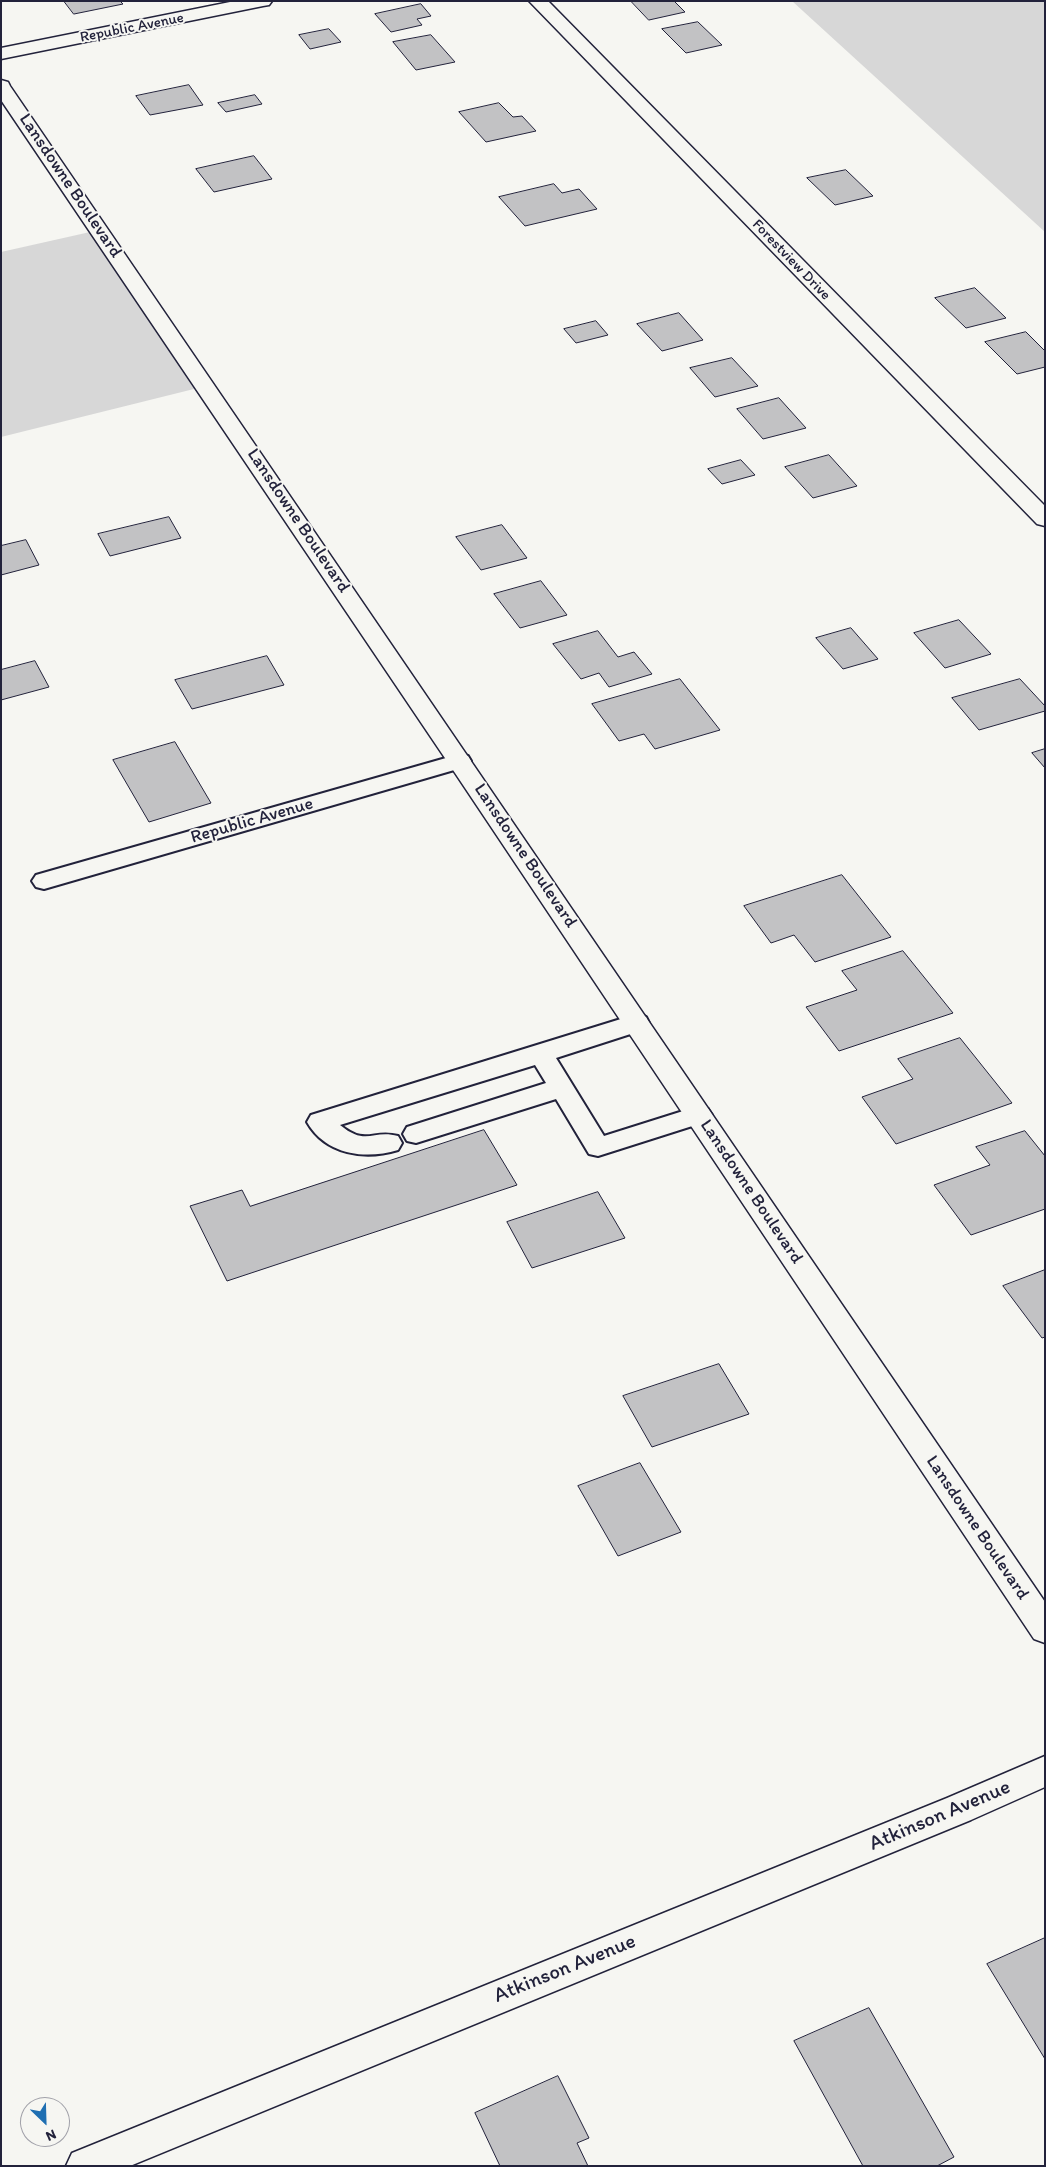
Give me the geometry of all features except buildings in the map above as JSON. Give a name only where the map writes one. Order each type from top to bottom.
[{"type":"street","name":"Republic Avenue","points":[[1,54],[263,1]]},
{"type":"street","name":"Forestview Drive","points":[[538,1],[1045,519]]},
{"type":"street","name":"Lansdowne Boulevard","points":[[1,86],[460,760],[1045,1629]]},
{"type":"street","name":"Atkinson Avenue","points":[[85,2166],[959,1809],[1045,1771]]},
{"type":"lane","name":"Republic Avenue","points":[[44,881],[460,760]]},
{"type":"lane","points":[[389,1143],[363,1148],[342,1142],[320,1122],[636,1023]]},
{"type":"lane","points":[[541,1054],[598,1146],[699,1115]]},
{"type":"lane","points":[[416,1134],[561,1088]]},
{"type":"shaded area","points":[[792,1],[1045,1],[1045,232]]},
{"type":"shaded area","points":[[99,230],[206,386],[1,437],[1,252]]}]
